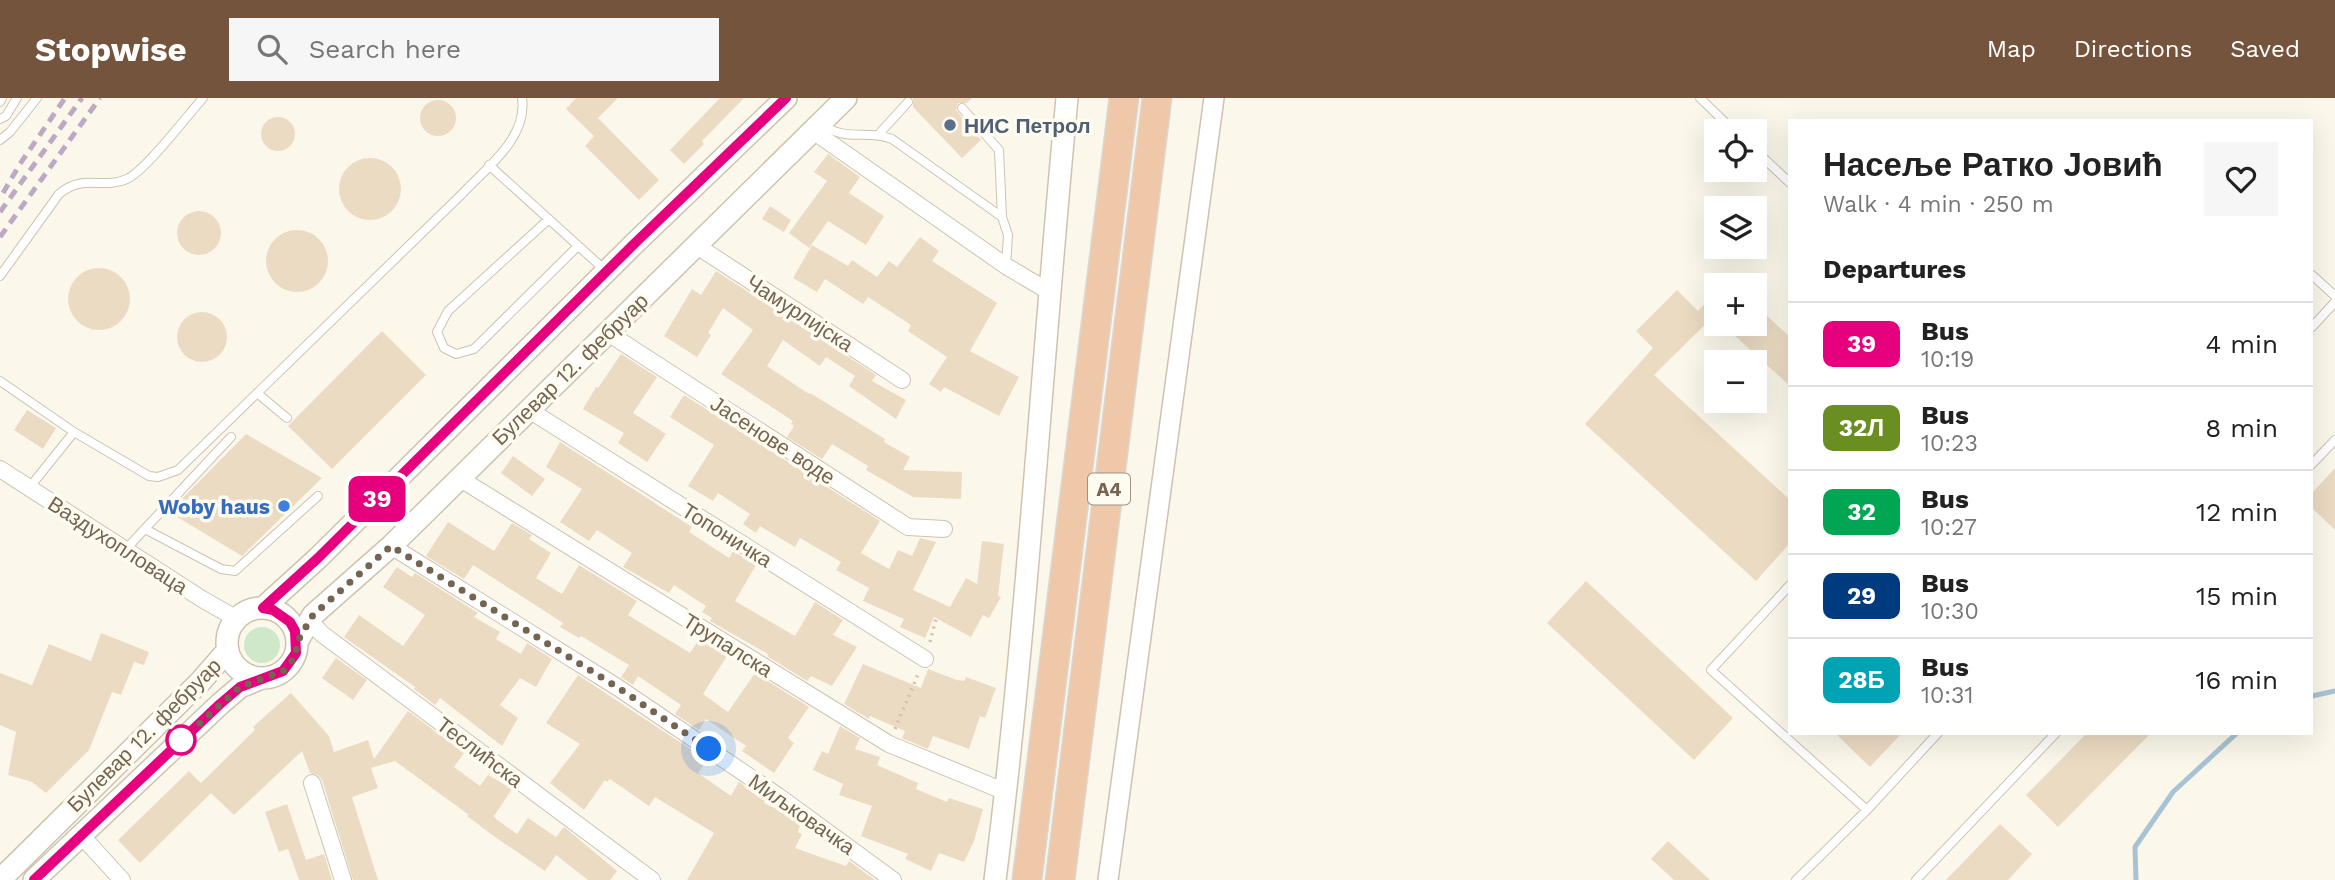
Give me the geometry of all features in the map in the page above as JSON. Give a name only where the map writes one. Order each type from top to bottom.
[{"type":"highway","name":"A4","points":[[1027,880],[1124,98]]},
{"type":"highway","name":"A4","points":[[1060,880],[1157,98]]},
{"type":"main road","name":"Булевар 12. фебруар","points":[[263,608],[318,558],[606,271],[786,98]]},
{"type":"main road","name":"Булевар 12. фебруар","points":[[297,642],[313,615],[391,546],[846,98]]},
{"type":"main road","points":[[995,880],[1006,792],[1067,98]]},
{"type":"main road","points":[[263,608],[273,610],[290,622],[297,642],[296,653],[283,671],[273,677],[262,678],[250,676],[240,670],[232,661],[228,650],[229,633],[237,619],[245,613],[263,608]]},
{"type":"main road","name":"Булевар 12. фебруар","points":[[0,880],[201,681],[228,650]]},
{"type":"main road","name":"Булевар 12. фебруар","points":[[34,880],[220,704],[240,687],[262,678]]},
{"type":"street","points":[[1108,880],[1214,98]]},
{"type":"street","points":[[817,127],[1006,266],[1048,291]]},
{"type":"street","name":"Чамурлијска","points":[[697,246],[902,380]]},
{"type":"street","name":"Јасенове воде","points":[[608,333],[908,527],[944,529]]},
{"type":"street","name":"Топоничка","points":[[529,410],[925,659]]},
{"type":"street","name":"Ваздухопловаца","points":[[0,469],[237,619]]},
{"type":"street","name":"Трупалска","points":[[459,478],[889,744],[1006,792]]},
{"type":"street","name":"Миљковачка","points":[[391,546],[617,687],[778,796],[893,880]]},
{"type":"street","name":"Теслићска","points":[[310,621],[322,634],[652,880]]},
{"type":"street","points":[[312,783],[343,880]]},
{"type":"street","points":[[80,834],[122,880]]},
{"type":"lane","points":[[0,119],[6,116],[17,98]]},
{"type":"lane","points":[[0,140],[10,132],[37,98]]},
{"type":"lane","points":[[0,276],[59,194],[68,186],[78,183],[116,182],[134,174],[203,98]]},
{"type":"lane","points":[[0,381],[141,474],[158,477],[178,470],[489,165],[516,133],[522,117],[522,98]]},
{"type":"lane","points":[[1703,100],[1722,119]]},
{"type":"lane","points":[[878,135],[908,102]]},
{"type":"lane","points":[[962,108],[999,150],[1002,217],[1009,235],[1006,266]]},
{"type":"lane","points":[[817,127],[892,139],[1002,217]]},
{"type":"lane","points":[[1767,161],[1788,181]]},
{"type":"lane","points":[[489,165],[606,271]]},
{"type":"lane","points":[[549,219],[448,311],[437,332],[444,348],[456,354],[474,349],[578,246]]},
{"type":"lane","points":[[2313,276],[2335,296]]},
{"type":"lane","points":[[2313,326],[2335,302]]},
{"type":"lane","points":[[257,393],[287,418]]},
{"type":"lane","points":[[29,488],[74,432]]},
{"type":"lane","points":[[125,550],[231,438]]},
{"type":"lane","points":[[2313,463],[2335,440]]},
{"type":"lane","points":[[145,529],[221,569],[235,571],[318,496]]},
{"type":"lane","points":[[1788,587],[1711,670],[1867,810]]},
{"type":"lane","points":[[1796,880],[1867,810],[1936,735]]},
{"type":"lane","points":[[1916,880],[2054,735]]},
{"type":"path","points":[[889,744],[925,659],[937,615]]},
{"type":"green space","points":[[262,627],[275,632],[280,645],[275,658],[262,663],[249,658],[244,645],[249,632]]},
{"type":"building","points":[[576,98],[618,98],[598,118],[659,180],[639,200],[585,146],[594,136],[566,109]]},
{"type":"building","points":[[720,98],[744,98],[702,141],[704,144],[684,164],[670,150]]},
{"type":"building","name":"НИС Петрол","points":[[913,98],[972,98],[967,103],[958,103],[956,110],[981,140],[962,158],[913,107]]},
{"type":"building","points":[[438,100],[451,105],[456,118],[451,131],[438,136],[425,131],[420,118],[425,105]]},
{"type":"building","points":[[278,117],[290,122],[295,134],[290,146],[278,151],[266,146],[261,134],[266,122]]},
{"type":"building","points":[[828,154],[860,177],[849,193],[884,216],[866,245],[828,221],[809,248],[789,233],[827,181],[814,172]]},
{"type":"building","points":[[370,158],[382,160],[392,167],[399,177],[399,201],[392,211],[382,218],[370,220],[358,218],[348,211],[341,201],[339,189],[341,177],[348,167],[358,160]]},
{"type":"building","points":[[770,206],[791,220],[784,232],[762,219]]},
{"type":"building","points":[[199,211],[208,212],[215,217],[220,224],[220,242],[215,249],[208,254],[199,255],[190,254],[183,249],[178,242],[177,233],[178,224],[183,217],[190,212]]},
{"type":"building","points":[[297,230],[309,232],[319,239],[326,249],[326,273],[319,283],[309,290],[297,292],[285,290],[275,283],[268,273],[266,261],[268,249],[275,239],[285,232]]},
{"type":"building","points":[[920,237],[939,251],[932,261],[997,303],[970,351],[1019,377],[999,416],[944,387],[941,392],[929,384],[947,357],[908,331],[911,325],[868,297],[863,304],[825,279],[817,292],[793,278],[812,245],[848,266],[852,260],[877,277],[889,261],[897,267]]},
{"type":"building","points":[[99,268],[111,270],[121,277],[128,287],[128,311],[121,321],[111,328],[99,330],[87,328],[77,321],[70,311],[68,299],[70,287],[77,277],[87,270]]},
{"type":"building","points":[[716,271],[876,375],[872,381],[906,400],[896,419],[849,386],[855,376],[826,357],[820,366],[783,340],[767,366],[910,457],[903,470],[962,472],[961,499],[913,497],[866,470],[868,466],[832,444],[822,459],[787,437],[794,426],[791,424],[793,421],[721,374],[753,330],[723,308],[697,357],[664,336],[692,289],[701,295]]},
{"type":"building","points":[[1677,290],[1698,311],[1704,305],[1704,326],[1654,375],[1788,498],[1788,545],[1756,581],[1585,424],[1653,348],[1636,331]]},
{"type":"building","points":[[202,312],[220,319],[227,337],[220,355],[202,362],[184,355],[177,337],[184,319]]},
{"type":"building","points":[[1767,316],[1788,335],[1788,384],[1767,365],[1767,350],[1751,350],[1735,336],[1767,336]]},
{"type":"building","points":[[382,331],[426,375],[332,469],[288,426]]},
{"type":"building","points":[[621,354],[657,377],[633,413],[666,434],[647,462],[618,443],[624,433],[583,409]]},
{"type":"building","points":[[684,395],[880,521],[861,553],[889,569],[898,550],[912,556],[920,538],[936,542],[913,590],[950,607],[966,578],[977,584],[982,541],[1004,544],[998,596],[1001,597],[989,618],[983,615],[971,637],[934,617],[925,638],[900,627],[904,619],[863,601],[869,588],[836,570],[841,562],[800,538],[795,547],[760,526],[756,533],[743,524],[750,514],[718,493],[713,501],[688,486],[714,445],[670,417]]},
{"type":"building","points":[[27,410],[56,428],[43,449],[14,430]]},
{"type":"building","points":[[246,434],[322,478],[242,556],[169,512]]},
{"type":"building","points":[[560,442],[692,527],[689,532],[729,558],[733,551],[756,565],[735,601],[795,636],[815,602],[843,620],[833,635],[857,647],[832,686],[811,676],[807,681],[767,656],[768,654],[710,621],[712,618],[702,612],[706,606],[674,585],[669,593],[623,567],[632,553],[597,530],[589,541],[560,522],[582,489],[546,467]]},
{"type":"building","points":[[513,456],[545,479],[532,496],[501,473]]},
{"type":"building","points":[[2335,468],[2335,530],[2313,509],[2313,492]]},
{"type":"building","points":[[448,522],[494,551],[512,523],[532,535],[529,539],[551,553],[536,578],[562,594],[579,565],[637,601],[628,615],[690,653],[699,639],[727,656],[703,694],[728,712],[755,673],[809,707],[788,738],[794,743],[774,773],[742,751],[746,746],[706,719],[699,730],[675,714],[681,705],[638,676],[633,685],[621,677],[629,665],[581,636],[579,638],[560,627],[563,623],[473,565],[464,579],[426,556]]},
{"type":"building","points":[[397,567],[412,577],[415,573],[478,613],[474,617],[500,632],[496,639],[521,654],[527,643],[552,659],[536,687],[520,678],[500,705],[518,718],[502,746],[440,698],[435,705],[414,689],[415,687],[344,637],[359,615],[403,646],[425,615],[383,587]]},
{"type":"building","points":[[1586,581],[1733,718],[1694,760],[1547,623]]},
{"type":"building","points":[[101,633],[149,652],[144,665],[134,662],[121,695],[112,692],[89,750],[46,793],[32,782],[8,775],[16,732],[0,725],[0,673],[32,685],[49,644],[91,661]]},
{"type":"building","points":[[336,658],[367,680],[353,700],[322,678]]},
{"type":"building","points":[[863,664],[921,688],[928,669],[957,680],[964,681],[966,677],[996,688],[985,718],[980,716],[969,749],[933,736],[928,749],[902,738],[905,731],[870,716],[869,719],[844,704]]},
{"type":"building","points":[[578,675],[707,760],[698,773],[731,796],[739,782],[765,800],[764,803],[783,812],[800,825],[798,832],[802,834],[795,848],[846,866],[849,861],[875,880],[687,880],[714,833],[655,797],[649,806],[610,779],[607,782],[605,780],[584,810],[550,783],[580,744],[546,723]]},
{"type":"building","points":[[291,693],[329,736],[334,752],[368,740],[374,759],[408,711],[464,753],[454,767],[480,786],[488,775],[512,789],[494,816],[496,819],[517,834],[528,818],[556,837],[564,827],[617,871],[610,880],[588,880],[556,855],[545,871],[495,837],[395,761],[371,768],[378,788],[352,797],[378,880],[353,880],[322,780],[318,775],[310,773],[302,751],[234,815],[211,793],[140,863],[118,840],[189,771],[201,783],[255,730],[253,727]]},
{"type":"building","points":[[840,726],[860,738],[855,749],[880,757],[877,765],[918,783],[916,789],[947,802],[949,798],[983,809],[974,841],[964,862],[939,853],[931,871],[905,859],[908,854],[861,836],[872,806],[839,795],[843,784],[813,770],[822,751],[828,754]]},
{"type":"building","points":[[1837,735],[1900,735],[1870,767]]},
{"type":"building","points":[[2085,735],[2149,735],[2058,827],[2026,795]]},
{"type":"building","points":[[287,804],[306,860],[324,854],[332,880],[299,880],[288,849],[279,852],[265,812]]},
{"type":"building","points":[[2000,824],[2032,854],[2008,880],[1946,880]]},
{"type":"building","points":[[1668,841],[1710,880],[1674,880],[1651,859]]},
{"type":"waterway","points":[[2313,696],[2335,691]]},
{"type":"waterway","points":[[2136,880],[2135,847],[2173,792],[2235,735]]},
{"type":"railway","points":[[3,193],[65,98]]},
{"type":"railway","points":[[0,212],[82,98]]},
{"type":"railway","points":[[0,237],[100,98]]},
{"type":"bus line","name":"39","points":[[34,880],[80,834],[240,687],[262,678],[273,677],[291,663],[296,653],[295,631],[283,615],[263,608],[318,558],[634,244],[786,98]]},
{"type":"place","name":"НИС Петрол","points":[[950,125]]},
{"type":"place","name":"Woby haus","points":[[284,506]]},
{"type":"route","points":[[181,740],[240,687],[262,678],[273,677],[283,671],[291,663],[297,642],[313,615],[391,546],[617,687],[709,749]]}]
